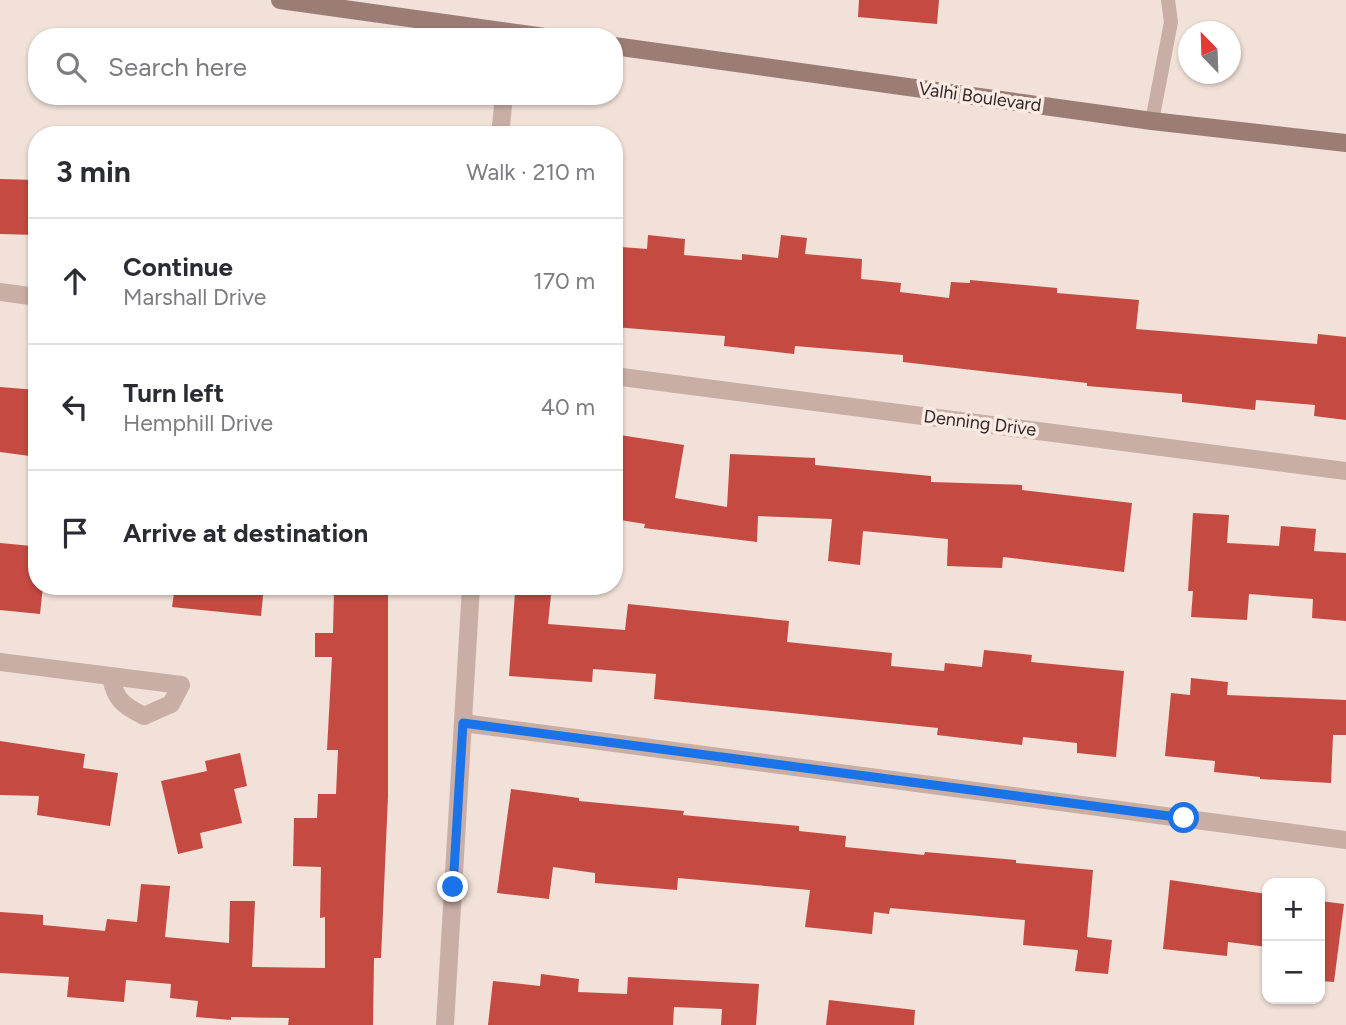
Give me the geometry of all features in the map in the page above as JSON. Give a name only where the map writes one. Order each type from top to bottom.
[{"type":"street","points":[[280,0],[470,28]]},
{"type":"street","name":"Valhi Boulevard","points":[[623,47],[1152,121],[1346,143]]},
{"type":"street","points":[[501,126],[503,105]]},
{"type":"street","points":[[0,292],[28,296]]},
{"type":"street","name":"Denning Drive","points":[[623,377],[1346,471]]},
{"type":"street","points":[[445,1025],[470,595]]},
{"type":"street","points":[[0,662],[181,685],[171,704],[144,716],[124,707],[114,694],[111,677]]},
{"type":"street","points":[[463,723],[1346,840]]},
{"type":"lane","points":[[1152,121],[1171,22],[1168,0]]},
{"type":"building","points":[[859,0],[939,0],[937,24],[858,17]]},
{"type":"building","points":[[0,179],[28,180],[28,235],[0,234]]},
{"type":"building","points":[[648,235],[685,239],[684,255],[742,260],[742,254],[778,258],[781,235],[807,238],[805,254],[862,259],[861,279],[901,283],[900,292],[949,298],[951,282],[970,283],[970,280],[1057,288],[1057,293],[1139,300],[1136,329],[1317,344],[1318,334],[1346,337],[1346,420],[1314,416],[1315,405],[1256,400],[1255,410],[1182,402],[1182,394],[1087,386],[1087,383],[903,362],[903,355],[795,346],[794,354],[724,346],[725,336],[623,328],[623,247],[647,249]]},
{"type":"building","points":[[0,387],[28,389],[28,456],[0,452]]},
{"type":"building","points":[[623,435],[684,445],[675,498],[727,507],[730,454],[815,458],[815,465],[931,476],[931,482],[1022,485],[1022,490],[1132,503],[1124,572],[1003,557],[1002,568],[947,566],[948,539],[863,531],[860,565],[828,561],[832,519],[758,516],[757,542],[644,528],[645,524],[623,520]]},
{"type":"building","points":[[1193,513],[1229,515],[1227,543],[1279,546],[1281,526],[1316,529],[1314,551],[1346,553],[1346,621],[1312,618],[1313,599],[1249,594],[1247,620],[1191,617],[1193,591],[1188,591]]},
{"type":"building","points":[[0,543],[28,546],[28,595],[42,595],[40,614],[0,610]]},
{"type":"building","points":[[174,595],[263,595],[261,616],[172,607]]},
{"type":"building","points":[[334,595],[388,595],[388,796],[381,958],[374,958],[373,1025],[288,1025],[289,1018],[231,1017],[231,1020],[196,1017],[198,1001],[170,998],[171,984],[126,980],[124,1002],[67,997],[69,977],[0,973],[0,912],[43,915],[43,925],[105,931],[107,919],[137,922],[141,884],[170,886],[165,937],[229,943],[230,901],[255,901],[252,967],[325,968],[325,917],[320,918],[321,867],[293,866],[294,818],[317,818],[318,794],[336,794],[338,750],[327,750],[332,657],[315,657],[315,633],[333,633]]},
{"type":"building","points":[[515,595],[551,595],[548,624],[625,630],[628,604],[789,621],[787,642],[892,653],[891,666],[944,671],[945,663],[982,667],[984,650],[1032,655],[1031,662],[1124,671],[1116,757],[1077,753],[1077,743],[1023,737],[1022,745],[937,735],[938,728],[654,699],[656,674],[593,669],[592,682],[509,676]]},
{"type":"building","points":[[1191,678],[1228,682],[1227,695],[1346,700],[1346,735],[1333,735],[1331,783],[1260,779],[1214,772],[1215,761],[1165,756],[1171,693],[1190,695]]},
{"type":"building","points":[[0,741],[85,754],[83,768],[118,773],[110,826],[37,815],[39,796],[0,795]]},
{"type":"building","points":[[240,753],[247,786],[234,789],[242,823],[200,833],[203,848],[178,854],[161,781],[207,771],[205,761]]},
{"type":"building","points":[[511,789],[579,798],[579,801],[684,811],[683,815],[799,826],[799,831],[846,836],[845,847],[1016,860],[1016,863],[1093,870],[1087,937],[1112,940],[1108,974],[1075,971],[1078,950],[1023,945],[1025,920],[890,908],[889,914],[874,912],[872,934],[805,927],[810,890],[678,878],[677,890],[595,883],[595,873],[553,867],[549,899],[497,893]]},
{"type":"building","points":[[1170,880],[1262,893],[1262,946],[1228,942],[1227,956],[1163,949]]},
{"type":"building","points":[[1325,902],[1344,904],[1334,982],[1325,981]]},
{"type":"building","points":[[541,974],[579,979],[578,992],[627,994],[628,977],[759,984],[756,1025],[721,1025],[722,1009],[674,1007],[673,1025],[488,1025],[493,981],[540,986]]},
{"type":"building","points":[[829,1000],[915,1010],[914,1025],[826,1025]]},
{"type":"route","points":[[453,887],[463,723],[1184,818]]}]
